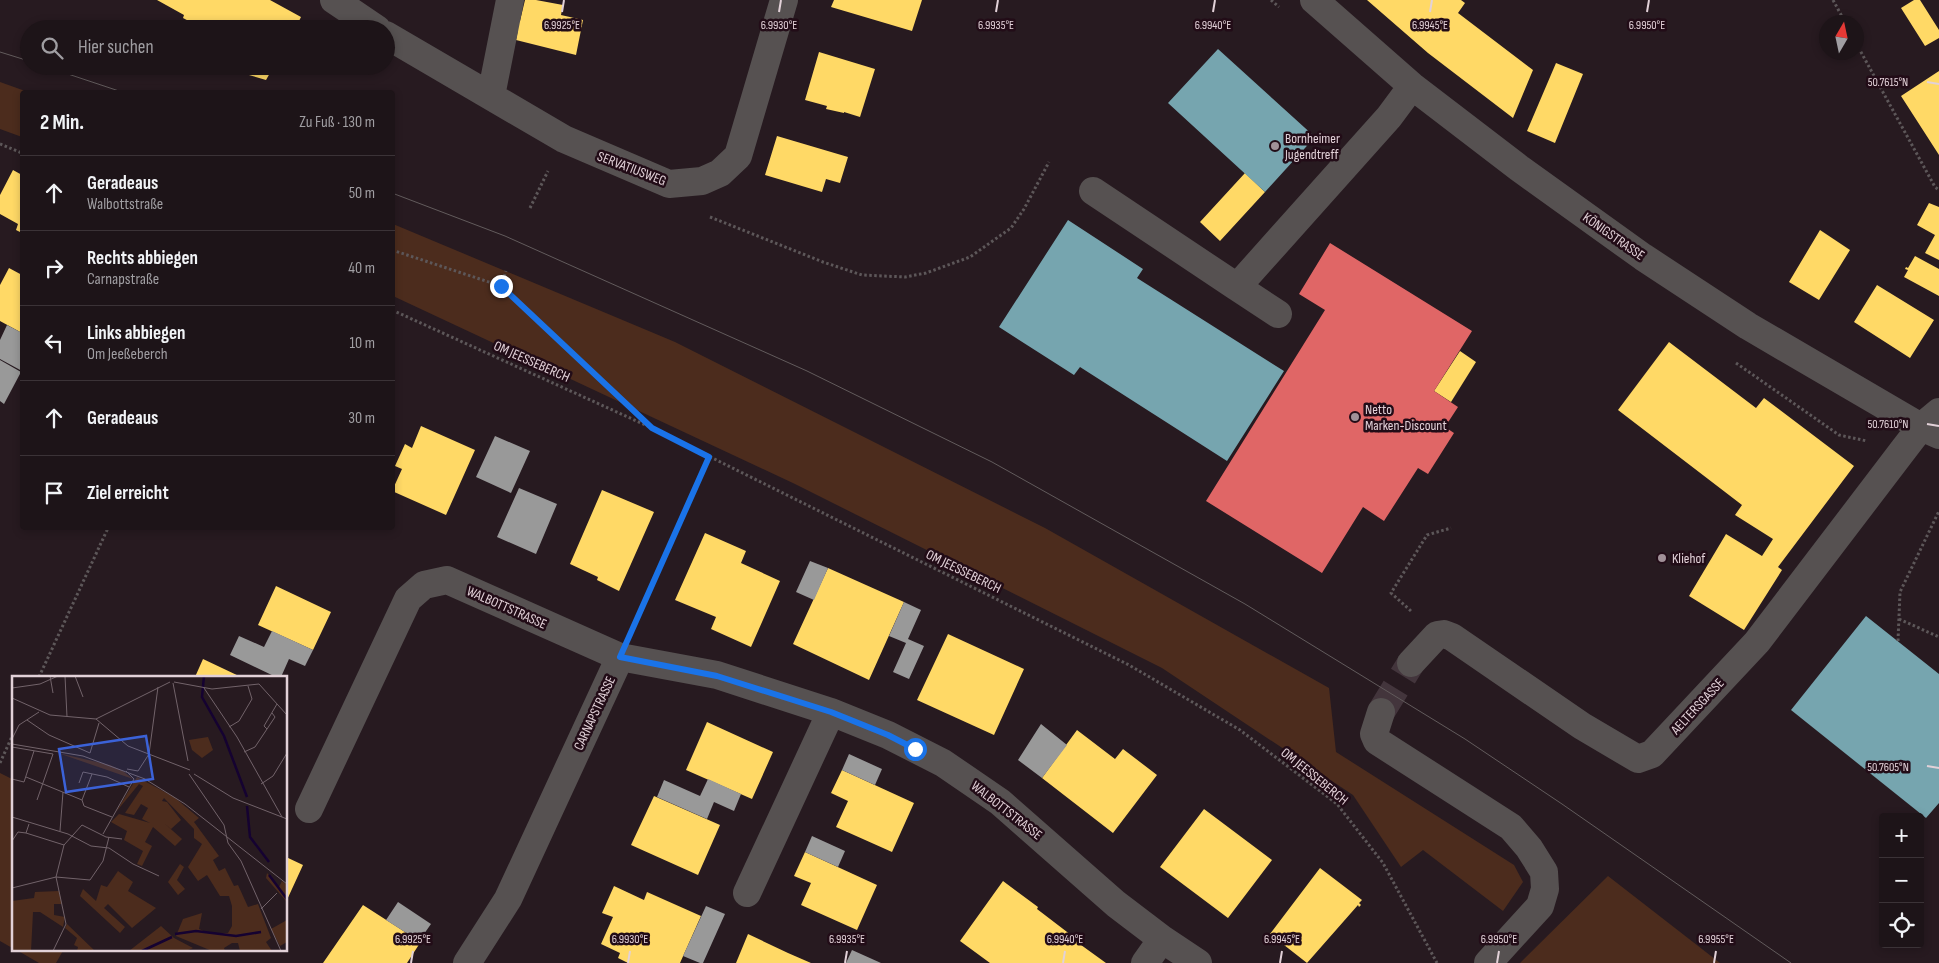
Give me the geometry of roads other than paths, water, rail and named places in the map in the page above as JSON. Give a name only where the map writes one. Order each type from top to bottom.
[{"type":"street","points":[[334,0],[364,20]]},
{"type":"street","points":[[491,96],[510,0]]},
{"type":"street","name":"SERVATIUSWEG","points":[[395,39],[584,149],[669,184],[702,181],[720,173],[738,156],[784,0]]},
{"type":"street","name":"KÖNIGSTRASSE","points":[[1314,0],[1412,86],[1518,168],[1652,263],[1748,326],[1933,425]]},
{"type":"street","points":[[1237,287],[1389,117],[1412,86]]},
{"type":"street","points":[[1093,191],[1278,314]]},
{"type":"street","name":"AELTERSGASSE","points":[[1411,663],[1437,635],[1444,634],[1452,637],[1582,726],[1638,759],[1652,754],[1757,642],[1933,425]]},
{"type":"street","name":"WALBOTTSTRASSE","points":[[309,809],[408,599],[424,585],[447,580],[620,657],[717,676],[831,712],[888,735],[943,762],[1000,802],[1116,904],[1162,939],[1198,963]]},
{"type":"street","name":"CARNAPSTRASSE","points":[[467,963],[508,899],[620,657]]},
{"type":"street","points":[[747,893],[831,712]]},
{"type":"street","points":[[1381,712],[1374,734],[1377,741],[1511,827],[1529,848],[1544,872],[1545,889],[1540,906],[1488,963]]},
{"type":"street","points":[[1145,963],[1162,939]]},
{"type":"tunnel","points":[[1381,712],[1411,663]]},
{"type":"tram line","points":[[0,52],[20,58]]},
{"type":"tram line","points":[[71,75],[116,90]]},
{"type":"tram line","points":[[395,194],[505,236],[807,371],[992,462],[1245,604],[1465,739],[1791,963]]},
{"type":"place","name":"Bornheimer Jugendtreff","points":[[1275,146]]},
{"type":"place","name":"Netto Marken-Discount","points":[[1355,417]]},
{"type":"place","name":"Kliehof","points":[[1662,558]]}]
